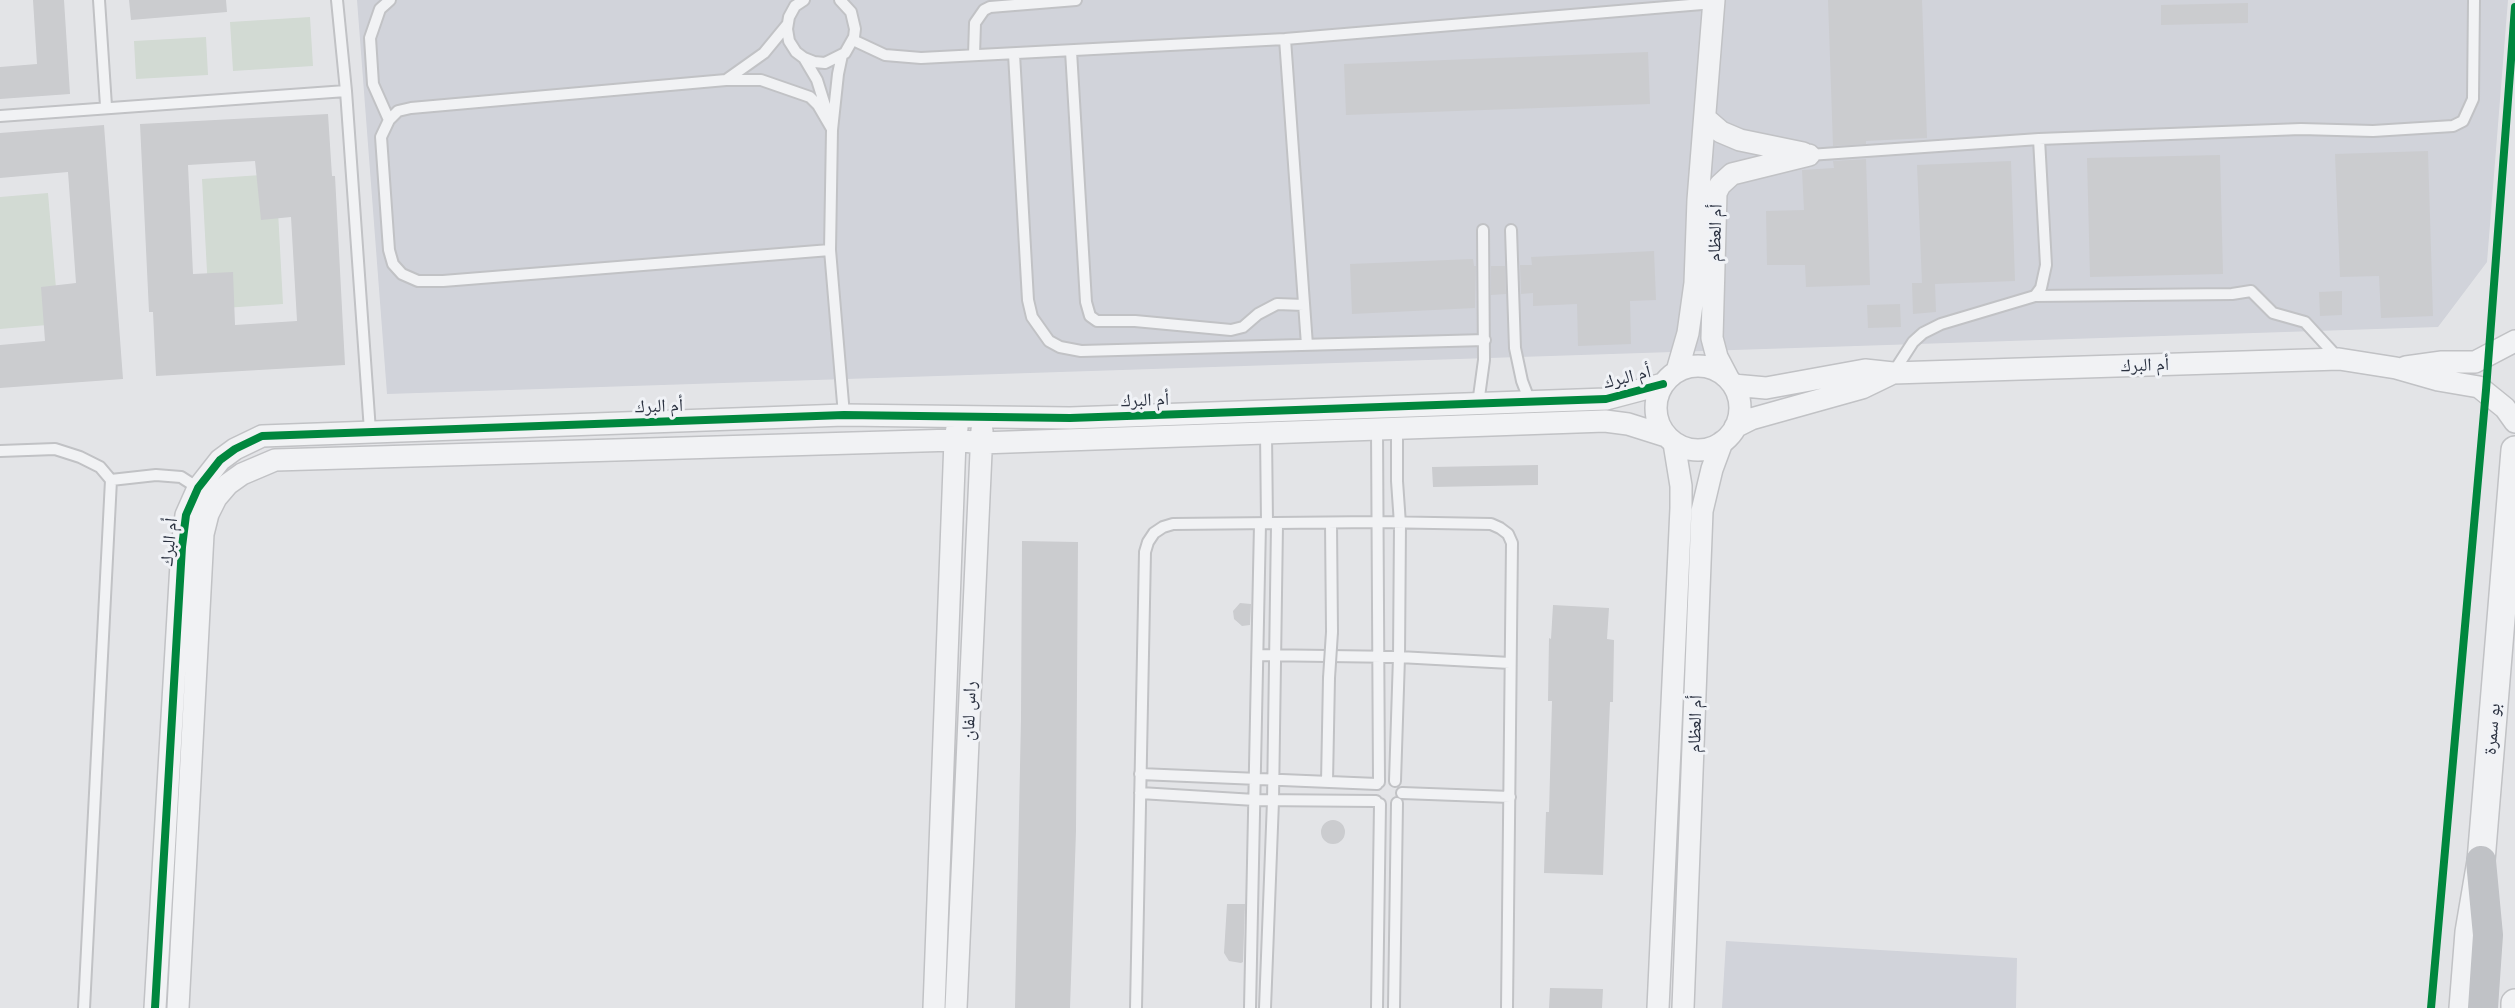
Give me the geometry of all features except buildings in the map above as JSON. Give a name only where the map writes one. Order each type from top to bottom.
[{"type":"main road","points":[[2481,861],[2488,935],[2483,1008]]},
{"type":"street","name":"أم العظام","points":[[1670,378],[1688,333],[1695,283],[1698,200],[1714,2]]},
{"type":"street","points":[[1706,119],[1721,132],[1740,140],[1809,155]]},
{"type":"street","name":"أم العظام","points":[[1731,381],[1717,357],[1712,338],[1716,192],[1732,174],[1809,155]]},
{"type":"street","name":"أم البرك","points":[[2396,368],[2442,362],[2475,362],[2515,341]]},
{"type":"street","name":"أم البرك","points":[[1731,381],[1766,388],[1865,370],[1893,373],[2339,360],[2396,368],[2438,380],[2479,387],[2505,408],[2515,422]]},
{"type":"street","points":[[1687,367],[1709,367],[1731,381],[1740,401],[1729,435],[1711,448],[1698,450],[1685,449],[1670,440],[1657,420],[1656,401],[1670,378],[1687,367]]},
{"type":"street","name":"أم البرك","points":[[1729,435],[1751,419],[1862,388],[1893,373]]},
{"type":"street","name":"أم البرك","points":[[155,1008],[182,547],[186,515],[198,488],[220,460],[262,436],[844,415],[1070,417],[1606,399],[1670,378]]},
{"type":"street","name":"راس لفان","points":[[934,1008],[955,440],[960,415]]},
{"type":"street","name":"راس لفان","points":[[956,1008],[984,415]]},
{"type":"street","points":[[1070,417],[1066,429],[1071,440]]},
{"type":"street","name":"أم البرك","points":[[178,1008],[203,534],[208,514],[216,498],[228,484],[242,474],[275,460],[955,440],[981,442],[1071,440],[1605,421],[1628,424],[1670,440]]},
{"type":"street","name":"أم العظام","points":[[1683,1008],[1702,510],[1712,469],[1729,435]]},
{"type":"street","name":"أم العظام","points":[[1658,1008],[1681,508],[1681,486],[1670,440]]},
{"type":"street","name":"بو سمرة","points":[[2463,1008],[2469,933],[2481,861],[2515,450]]},
{"type":"street","points":[[1667,809],[1692,810]]},
{"type":"street","points":[[2515,1003],[2515,1008]]},
{"type":"lane","points":[[99,0],[106,106]]},
{"type":"lane","points":[[337,0],[346,91],[370,431]]},
{"type":"lane","points":[[388,120],[373,84],[369,39],[380,9],[390,0]]},
{"type":"lane","points":[[726,80],[764,53],[787,26],[795,6],[804,0]]},
{"type":"lane","points":[[840,0],[847,5],[854,20],[853,40],[842,55],[838,74],[832,129],[830,250],[844,415]]},
{"type":"lane","points":[[974,55],[974,32],[978,18],[990,7],[1004,3],[1076,0]]},
{"type":"lane","points":[[1809,155],[2039,140],[2301,129],[2373,131],[2453,126],[2463,121],[2473,99],[2474,0]]},
{"type":"lane","points":[[853,40],[885,55],[921,58],[1014,54],[1285,39],[1714,2]]},
{"type":"lane","points":[[787,26],[789,41],[796,52],[804,58],[825,63],[842,55]]},
{"type":"lane","points":[[1285,39],[1307,345]]},
{"type":"lane","points":[[1071,51],[1086,302],[1090,316],[1097,321],[1135,321],[1231,330],[1243,327],[1258,314],[1277,304],[1304,305]]},
{"type":"lane","points":[[1014,54],[1028,300],[1032,317],[1049,341],[1060,347],[1081,351],[1485,340]]},
{"type":"lane","points":[[804,58],[817,80],[832,129]]},
{"type":"lane","points":[[830,250],[443,281],[418,281],[402,274],[393,264],[389,250],[381,137],[388,120],[398,111],[411,108],[726,80],[761,80],[810,97],[818,105],[832,129]]},
{"type":"lane","points":[[0,116],[106,106],[346,91]]},
{"type":"lane","points":[[2035,296],[2041,288],[2046,265],[2039,140]]},
{"type":"lane","points":[[1478,404],[1485,340],[1483,230]]},
{"type":"lane","points":[[1511,230],[1515,348],[1522,381],[1530,402]]},
{"type":"lane","points":[[1893,373],[1913,342],[1923,333],[1941,324],[2035,296],[2232,294],[2251,291],[2274,313],[2305,322],[2339,360]]},
{"type":"lane","points":[[1377,1008],[1378,803],[1374,792],[1378,783],[1377,522],[1387,429]]},
{"type":"lane","points":[[1387,429],[1397,481],[1400,524],[1400,657],[1395,781]]},
{"type":"lane","points":[[1265,1008],[1273,801],[1275,655],[1266,433]]},
{"type":"lane","points":[[0,451],[55,449],[80,457],[99,467],[111,480],[84,1008]]},
{"type":"lane","points":[[111,480],[156,475],[181,477],[198,488]]},
{"type":"lane","points":[[1136,1008],[1145,552],[1148,542],[1154,533],[1173,524],[1377,522],[1491,524],[1508,534],[1512,543],[1507,1008]]},
{"type":"lane","points":[[1327,782],[1332,632],[1331,523]]},
{"type":"lane","points":[[1250,1008],[1258,655],[1268,524]]},
{"type":"lane","points":[[1258,655],[1400,657],[1510,663]]},
{"type":"lane","points":[[1140,774],[1327,782],[1378,783],[1386,779],[1395,781],[1400,786],[1394,1008]]},
{"type":"lane","points":[[1140,793],[1273,801],[1378,803],[1388,807],[1399,798],[1510,797]]},
{"type":"shaded area","points":[[357,0],[2508,0],[2487,262],[2438,327],[387,394]]},
{"type":"shaded area","points":[[310,17],[313,66],[233,71],[230,22]]},
{"type":"shaded area","points":[[206,37],[208,75],[136,79],[134,41]]},
{"type":"shaded area","points":[[276,174],[283,304],[209,309],[202,179]]},
{"type":"shaded area","points":[[48,193],[59,324],[0,329],[0,197]]},
{"type":"shaded area","points":[[1726,941],[2017,958],[2016,1008],[1722,1008]]},
{"type":"cycle path","points":[[2431,1008],[2486,390],[2515,7]]},
{"type":"cycle path","points":[[155,1008],[182,547],[186,515],[198,488],[220,460],[235,449],[262,436],[844,415],[1070,418],[1606,399],[1663,384]]}]
